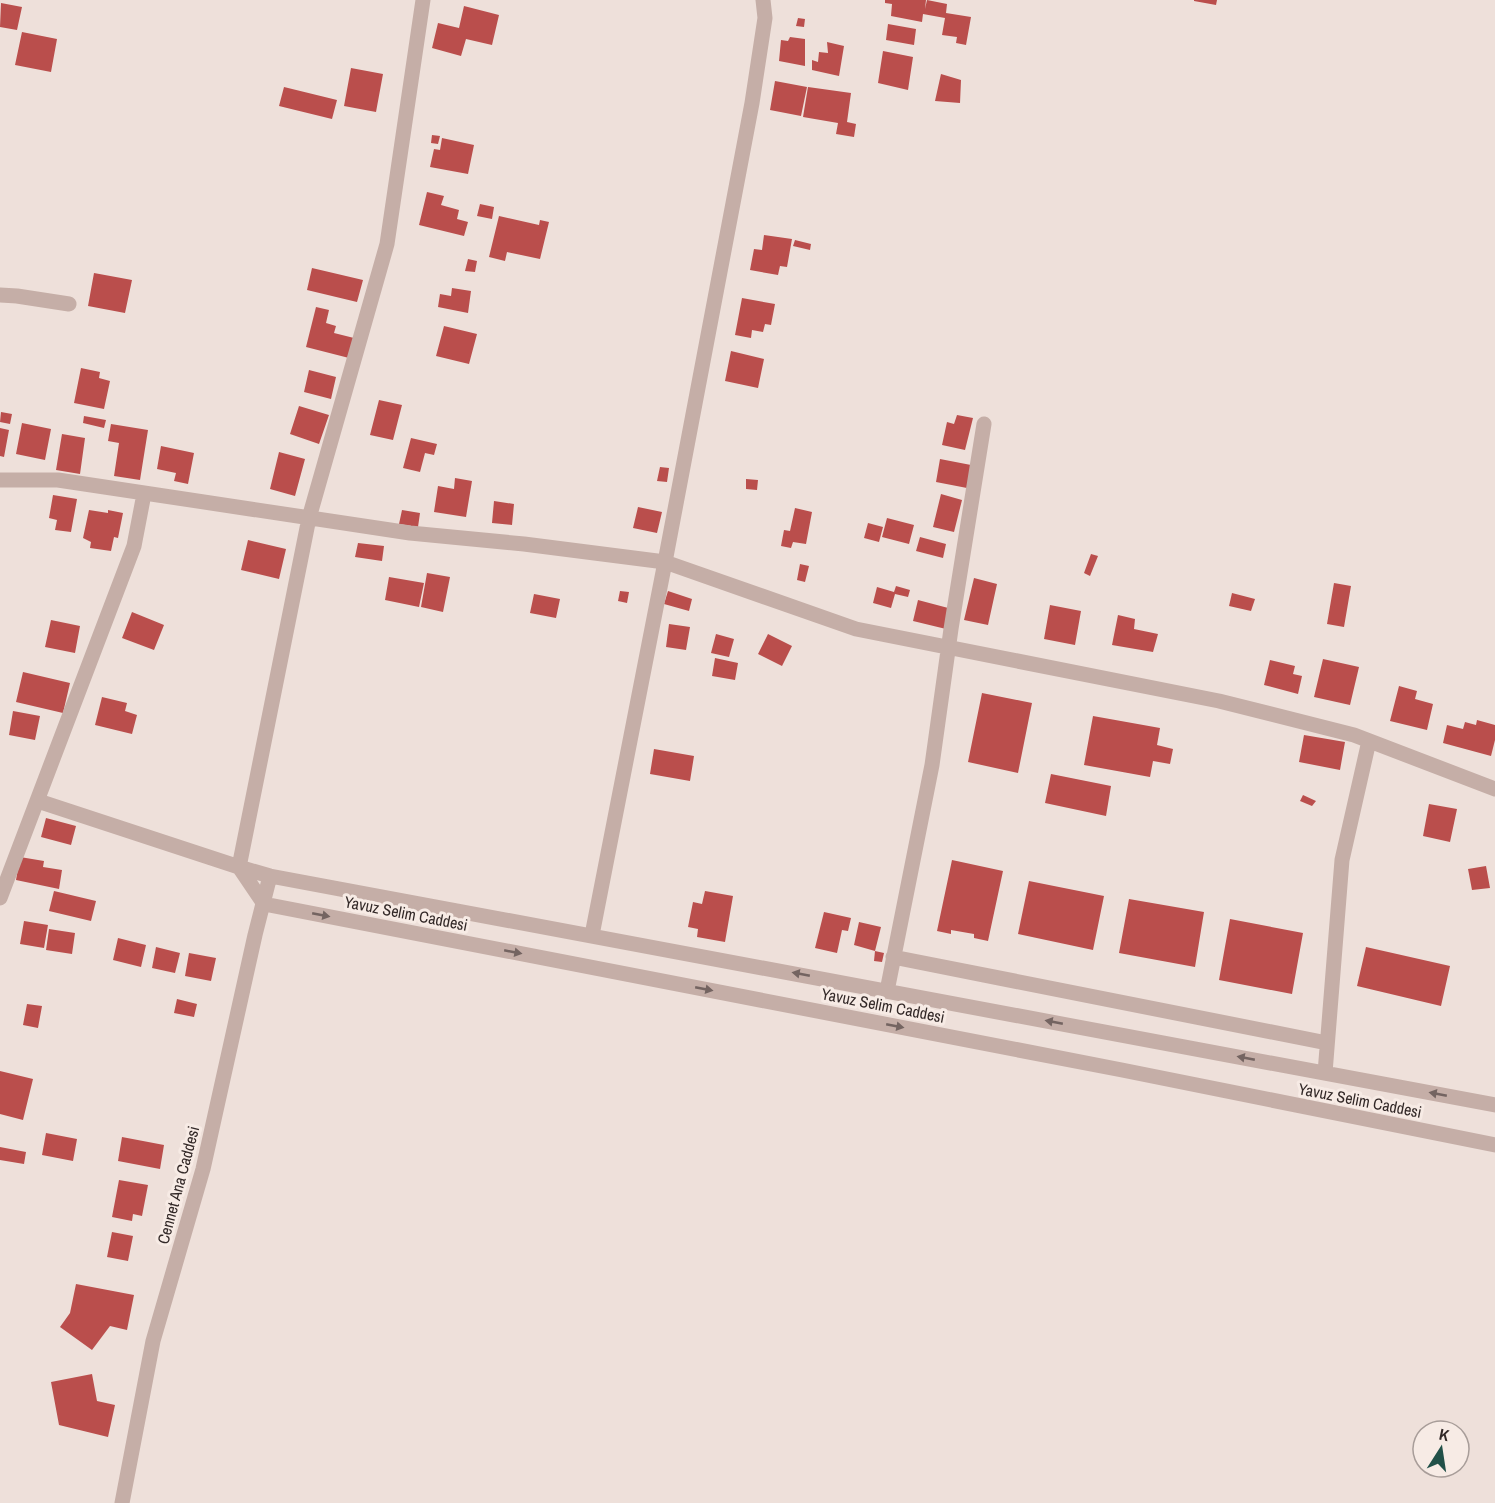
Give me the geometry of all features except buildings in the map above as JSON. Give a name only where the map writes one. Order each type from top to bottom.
[{"type":"street","points":[[264,904],[239,867],[309,519],[387,244],[423,0]]},
{"type":"street","points":[[592,935],[752,103],[765,18],[763,0]]},
{"type":"street","points":[[0,295],[69,304]]},
{"type":"street","points":[[887,991],[932,765],[984,424]]},
{"type":"street","points":[[0,480],[58,480],[410,533],[524,544],[665,562],[856,629],[1219,701],[1354,735],[1495,789]]},
{"type":"street","points":[[0,897],[134,546],[144,494]]},
{"type":"street","points":[[1325,1073],[1342,860],[1369,741]]},
{"type":"street","name":"Yavuz Selim Caddesi","points":[[38,801],[270,876],[1495,1105]]},
{"type":"street","name":"Cennet Ana Caddesi","points":[[122,1503],[153,1341],[203,1169],[270,876]]},
{"type":"street","name":"Yavuz Selim Caddesi","points":[[264,904],[1495,1145]]},
{"type":"street","points":[[893,957],[1327,1043]]}]
